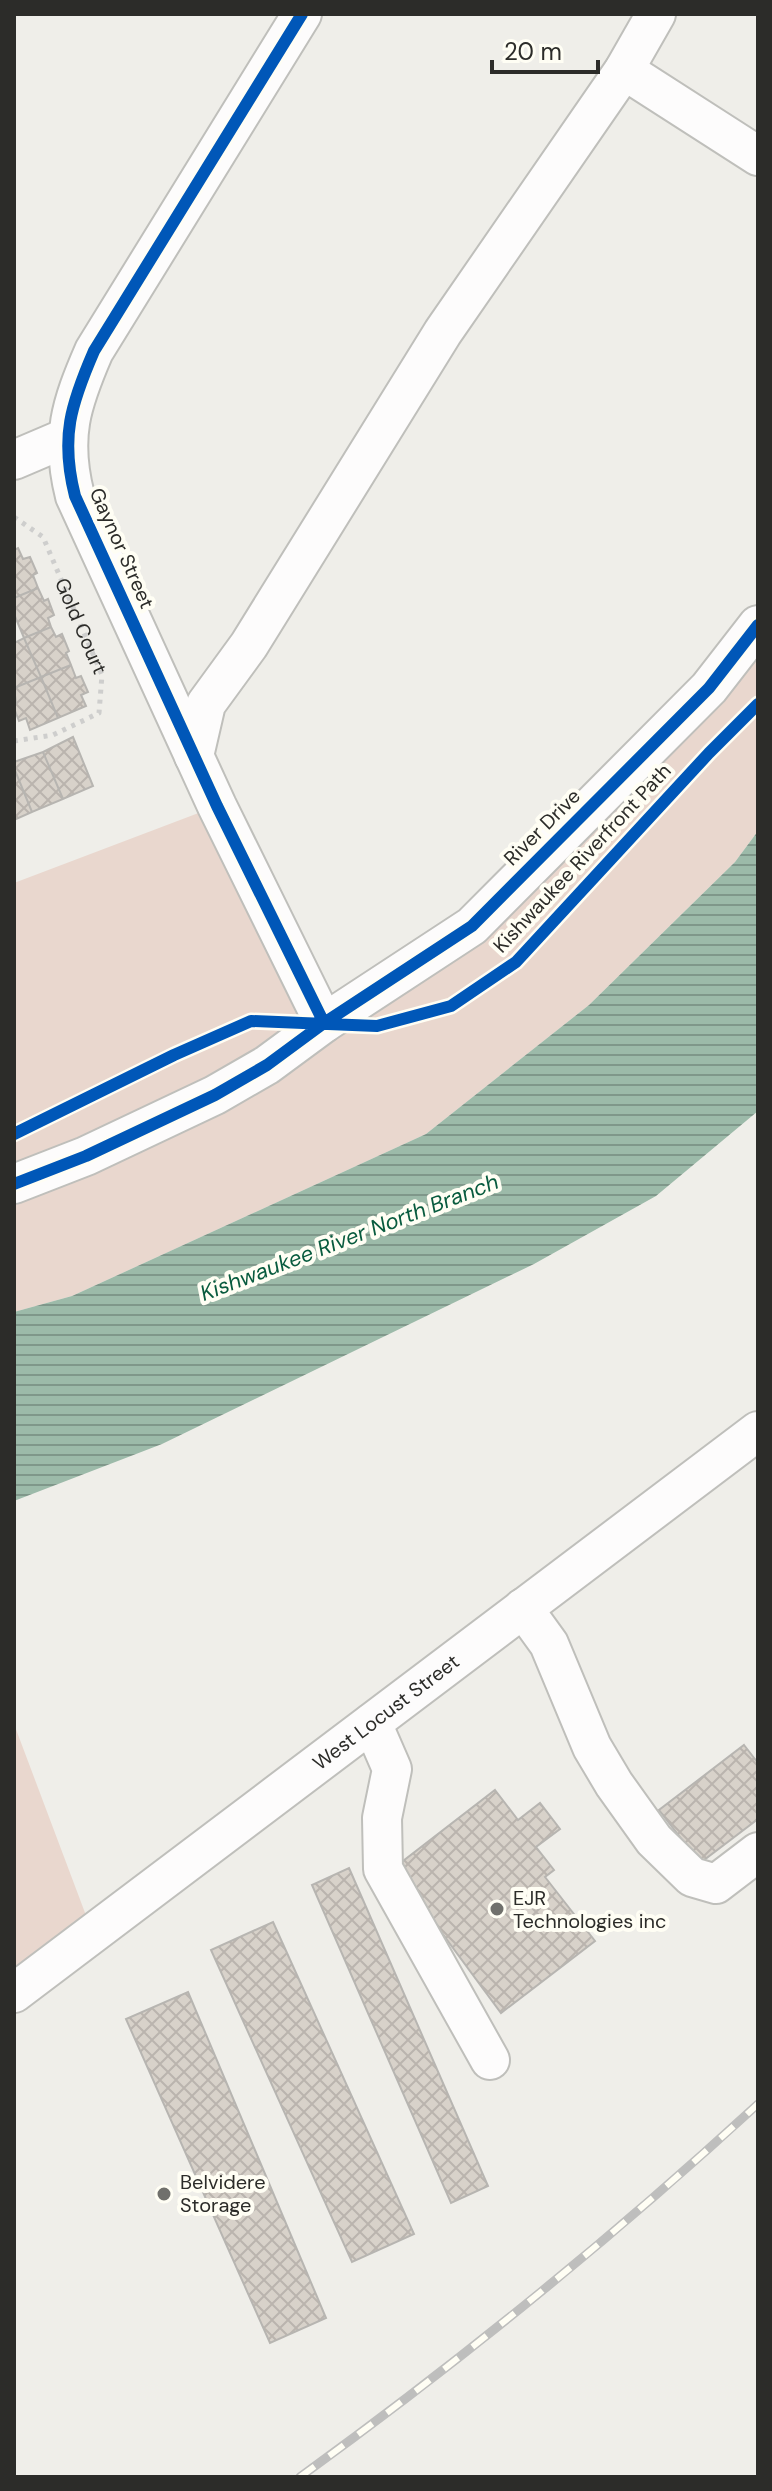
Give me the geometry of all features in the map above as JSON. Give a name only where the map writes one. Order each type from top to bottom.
[{"type":"street","name":"Gaynor Street","points":[[302,14],[94,351],[75,395],[68,437],[70,476],[75,496],[194,756],[324,1023]]},
{"type":"street","points":[[194,756],[206,704],[249,645],[443,332],[624,70],[656,14]]},
{"type":"street","points":[[624,70],[758,156]]},
{"type":"street","points":[[14,460],[68,437]]},
{"type":"street","name":"River Drive","points":[[14,1184],[86,1156],[215,1095],[267,1065],[324,1023],[472,926],[709,688],[758,625]]},
{"type":"street","name":"West Locust Street","points":[[14,1993],[758,1431]]},
{"type":"street","points":[[523,1608],[549,1644],[592,1747],[654,1840],[692,1877],[716,1884],[758,1852]]},
{"type":"street","points":[[372,1723],[392,1769],[382,1818],[383,1869],[490,2060]]},
{"type":"shaded area","points":[[758,625],[758,831],[735,862],[589,1005],[426,1134],[72,1296],[14,1312],[14,883],[217,806],[324,1022],[472,926]]},
{"type":"shaded area","points":[[14,1724],[93,1934],[14,1993]]},
{"type":"water","name":"Kishwaukee River North Branch","points":[[758,831],[758,1111],[656,1196],[534,1264],[162,1444],[14,1501],[14,1312],[72,1296],[426,1134],[589,1005],[735,862]]},
{"type":"building","points":[[18,548],[23,559],[30,557],[37,573],[33,575],[38,588],[14,598],[14,550]]},
{"type":"building","points":[[38,588],[44,601],[48,599],[54,615],[48,618],[51,627],[24,638],[14,614],[14,598]]},
{"type":"building","points":[[51,627],[56,637],[62,634],[71,665],[41,677],[24,638]]},
{"type":"building","points":[[24,638],[41,677],[14,688],[14,643]]},
{"type":"building","points":[[71,665],[76,678],[81,676],[88,692],[81,695],[86,706],[58,718],[41,677]]},
{"type":"building","points":[[41,677],[58,718],[30,730],[26,718],[19,721],[14,708],[14,688]]},
{"type":"building","points":[[73,737],[93,786],[63,799],[43,752]]},
{"type":"building","points":[[43,752],[63,799],[32,812],[14,762]]},
{"type":"building","points":[[14,768],[32,812],[14,820]]},
{"type":"building","points":[[744,1745],[758,1763],[758,1819],[700,1863],[659,1810]]},
{"type":"building","name":"EJR Technologies inc","points":[[495,1790],[518,1820],[540,1803],[560,1829],[536,1847],[554,1870],[545,1877],[595,1941],[501,2013],[394,1868]]},
{"type":"building","points":[[349,1868],[488,2186],[451,2203],[312,1885]]},
{"type":"building","points":[[273,1922],[414,2234],[352,2262],[211,1950]]},
{"type":"building","points":[[188,1992],[326,2318],[270,2343],[126,2019]]},
{"type":"railway","points":[[300,2477],[534,2297],[648,2202],[758,2104]]},
{"type":"cycle path","points":[[302,14],[94,351],[70,421],[68,456],[75,496],[217,806],[324,1023]]},
{"type":"cycle path","name":"Kishwaukee Riverfront Path","points":[[14,1184],[86,1156],[215,1095],[267,1065],[324,1023],[472,926],[709,688],[758,625]]},
{"type":"cycle path","name":"Kishwaukee Riverfront Path","points":[[14,1134],[174,1055],[251,1021],[377,1026],[451,1006],[516,962],[758,704]]},
{"type":"place","name":"EJR Technologies inc","points":[[497,1909]]},
{"type":"place","name":"Belvidere Storage","points":[[164,2194]]}]
